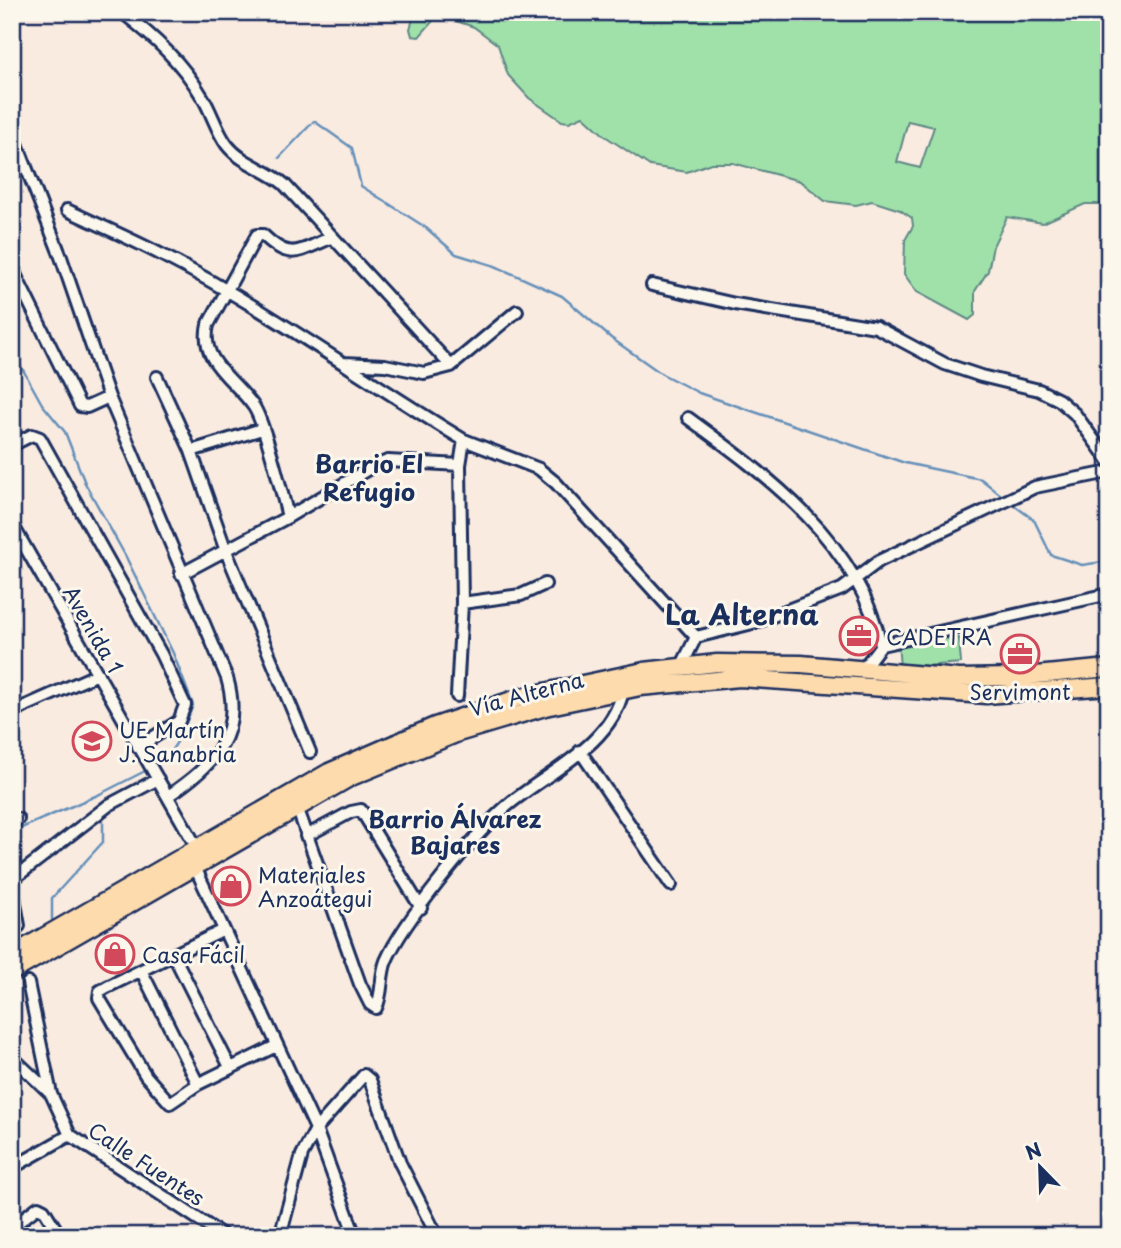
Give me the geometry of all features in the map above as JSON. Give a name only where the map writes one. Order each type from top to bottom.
[{"type":"highway","name":"Vía Alterna","points":[[12,955],[329,772],[469,714],[560,688],[681,667],[769,662],[959,678],[1015,677],[1109,668]]},
{"type":"highway","name":"Vía Alterna","points":[[12,972],[351,777],[458,733],[545,707],[623,691],[740,678],[986,695],[1109,686]]},
{"type":"street","points":[[122,12],[156,38],[184,70],[226,145],[243,161],[270,173],[284,184],[451,366]]},
{"type":"street","points":[[12,131],[61,257],[109,397],[234,700],[233,717],[214,760],[168,796]]},
{"type":"street","points":[[67,210],[165,256],[344,363],[381,390],[464,440],[539,470],[556,483],[696,637]]},
{"type":"street","points":[[288,517],[255,408],[213,361],[206,344],[208,326],[257,235],[263,235],[279,251],[289,253],[333,237]]},
{"type":"street","points":[[12,268],[79,406],[87,407],[109,397]]},
{"type":"street","points":[[652,285],[735,304],[876,327],[945,364],[1039,390],[1059,400],[1075,414],[1109,461]]},
{"type":"street","points":[[344,363],[385,365],[424,373],[451,366],[517,310]]},
{"type":"street","points":[[157,377],[191,451],[226,551],[310,752]]},
{"type":"street","points":[[688,418],[766,475],[818,527],[856,578],[866,597],[881,645]]},
{"type":"street","points":[[191,451],[262,429]]},
{"type":"street","points":[[12,445],[32,435],[40,438],[150,634],[185,705],[179,721],[140,750]]},
{"type":"street","points":[[457,695],[462,603],[460,465],[464,440]]},
{"type":"street","points":[[181,574],[288,517],[370,468],[388,461],[460,465]]},
{"type":"street","points":[[681,667],[696,637],[757,622],[842,589],[879,561],[1035,487],[1109,472]]},
{"type":"street","name":"Avenida 1","points":[[12,524],[157,777]]},
{"type":"street","points":[[462,603],[521,595],[545,584]]},
{"type":"street","points":[[862,670],[881,645],[1109,594]]},
{"type":"street","points":[[12,712],[98,674]]},
{"type":"street","points":[[297,807],[360,984],[370,1004],[376,1008],[387,960],[421,908],[501,812],[580,751],[619,710],[623,691]]},
{"type":"street","points":[[580,751],[671,886]]},
{"type":"street","points":[[12,880],[109,805],[157,777],[197,848]]},
{"type":"street","points":[[306,836],[351,812],[361,810],[421,908]]},
{"type":"street","points":[[195,867],[316,1129],[355,1236]]},
{"type":"street","points":[[12,886],[19,926]]},
{"type":"street","points":[[224,930],[107,987],[100,991],[99,998],[165,1101],[170,1103],[198,1084],[276,1046]]},
{"type":"street","points":[[174,956],[230,1067]]},
{"type":"street","points":[[142,972],[198,1084]]},
{"type":"street","points":[[28,983],[51,1094],[70,1135]]},
{"type":"street","points":[[12,1057],[51,1094]]},
{"type":"street","points":[[283,1224],[302,1155],[316,1129],[364,1075],[370,1080],[400,1163],[437,1236]]},
{"type":"street","name":"Calle Fuentes","points":[[12,1168],[70,1135],[224,1236]]},
{"type":"street","points":[[12,1227],[38,1207],[44,1210],[60,1236]]},
{"type":"green space","points":[[415,12],[1109,12],[1109,204],[1085,204],[1043,223],[1007,217],[993,246],[988,271],[975,291],[975,315],[969,320],[917,292],[904,274],[905,240],[913,226],[912,218],[900,210],[872,201],[856,205],[825,201],[800,181],[733,163],[711,163],[687,172],[650,166],[605,136],[583,116],[569,122],[562,121],[529,98],[508,75],[498,45],[474,27],[438,15],[419,37],[412,36],[410,29]],"holes":[[[908,121],[934,127],[920,168],[897,162]]]},
{"type":"green space","points":[[959,638],[961,663],[900,668],[898,642]]},
{"type":"waterway","points":[[279,158],[314,121],[352,148],[361,186],[425,227],[456,254],[495,266],[562,296],[611,338],[662,374],[699,393],[905,463],[981,479],[1006,499]]},
{"type":"waterway","points":[[12,350],[42,404],[65,432],[85,483],[125,555],[173,653],[193,705],[173,748],[153,767]]},
{"type":"waterway","points":[[1011,503],[1034,520],[1051,555],[1082,565],[1109,561]]},
{"type":"waterway","points":[[12,832],[100,794],[147,770]]},
{"type":"waterway","points":[[52,919],[52,898],[103,842],[103,818]]},
{"type":"place","name":"CADETRA","points":[[859,636]]},
{"type":"place","name":"Servimont","points":[[1020,654]]},
{"type":"place","name":"UE Martín J. Sanabria","points":[[92,741]]},
{"type":"place","name":"Materiales Anzoátegui","points":[[231,886]]},
{"type":"place","name":"Casa Fácil","points":[[115,954]]},
{"type":"district","name":"Barrio El Refugio","points":[[369,477]]},
{"type":"district","name":"La Alterna","points":[[742,613]]},
{"type":"district","name":"Barrio Álvarez Bajares","points":[[455,831]]}]
